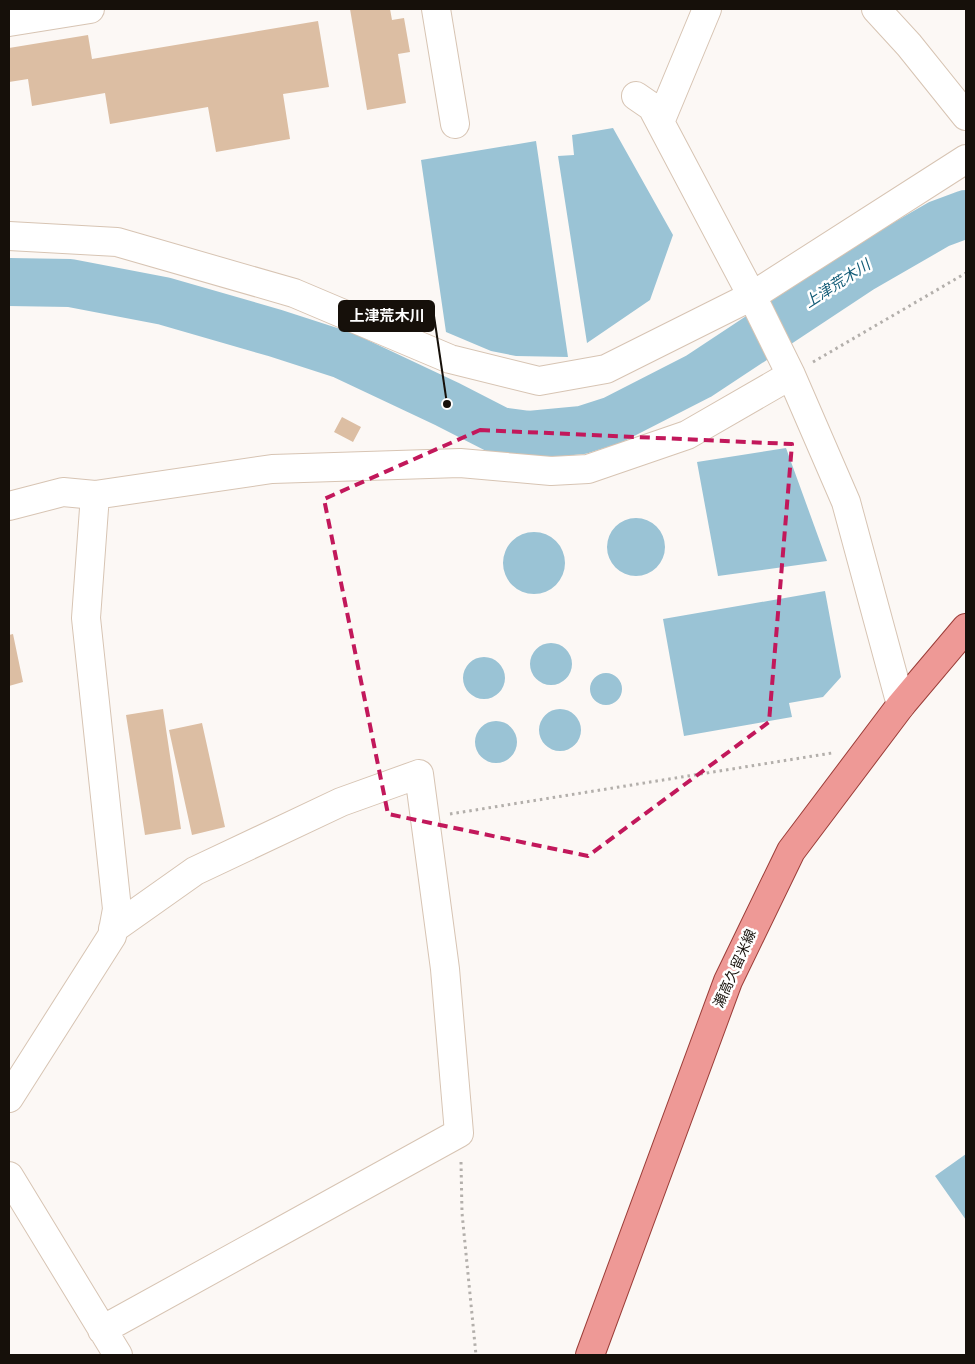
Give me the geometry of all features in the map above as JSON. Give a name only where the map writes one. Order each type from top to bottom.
[{"type":"main road","name":"瀬高久留米線","points":[[590,1355],[728,982],[791,852],[901,705],[966,628]]},
{"type":"street","points":[[9,22],[90,9]]},
{"type":"street","points":[[436,9],[455,124]]},
{"type":"street","points":[[660,122],[707,9]]},
{"type":"street","points":[[876,9],[909,45],[966,116]]},
{"type":"street","points":[[636,96],[652,107],[752,296],[791,375],[846,502],[901,705]]},
{"type":"street","points":[[9,236],[117,242],[294,294],[450,359],[539,381],[606,369],[752,296],[966,159]]},
{"type":"street","points":[[9,506],[63,492],[96,495],[272,468],[460,463],[551,471],[588,469],[687,435],[791,375]]},
{"type":"street","points":[[9,1098],[112,936],[117,909],[86,618],[96,495]]},
{"type":"street","points":[[102,1330],[460,1133],[445,969],[419,774],[341,802],[195,871],[113,929]]},
{"type":"street","points":[[9,1176],[118,1355]]},
{"type":"path","points":[[791,375],[966,274]]},
{"type":"path","points":[[425,818],[869,747]]},
{"type":"path","points":[[460,1133],[462,1213],[476,1355]]},
{"type":"highlighted area","points":[[480,430],[792,444],[769,722],[588,856],[388,814],[324,499]]},
{"type":"water","points":[[613,128],[673,235],[650,300],[587,343],[558,156],[574,155],[572,135]]},
{"type":"water","points":[[536,141],[568,357],[516,356],[491,351],[446,332],[421,160]]},
{"type":"water","points":[[786,448],[827,561],[718,576],[697,462]]},
{"type":"water","points":[[636,518],[647,520],[660,531],[665,547],[663,558],[652,571],[636,576],[625,574],[612,563],[607,547],[609,536],[620,523]]},
{"type":"water","points":[[528,532],[540,532],[556,541],[563,551],[565,563],[563,575],[556,585],[540,594],[528,594],[517,589],[508,580],[503,569],[503,557],[508,546],[517,537]]},
{"type":"water","points":[[825,591],[841,677],[823,697],[789,703],[792,717],[684,736],[663,619]]},
{"type":"water","points":[[555,643],[563,646],[569,652],[572,664],[569,676],[563,682],[547,685],[539,682],[533,676],[530,660],[533,652],[539,646]]},
{"type":"water","points":[[488,657],[496,660],[502,666],[505,678],[502,690],[496,696],[480,699],[472,696],[466,690],[463,674],[466,666],[472,660]]},
{"type":"water","points":[[606,673],[618,677],[622,689],[618,701],[606,705],[594,701],[590,689],[594,677]]},
{"type":"water","points":[[564,709],[572,712],[578,718],[581,730],[578,742],[572,748],[556,751],[548,748],[542,742],[539,726],[542,718],[548,712]]},
{"type":"water","points":[[500,721],[508,724],[514,730],[517,742],[514,754],[508,760],[492,763],[484,760],[478,754],[475,738],[478,730],[484,724]]},
{"type":"water","points":[[966,1154],[966,1220],[935,1176]]},
{"type":"building","points":[[350,9],[390,9],[392,20],[404,18],[410,52],[398,54],[406,103],[367,110]]},
{"type":"building","points":[[318,21],[329,87],[283,94],[290,139],[216,152],[208,107],[110,124],[105,93],[32,106],[28,79],[9,82],[9,48],[88,35],[92,59]]},
{"type":"building","points":[[342,417],[361,427],[353,442],[334,432]]},
{"type":"building","points":[[13,634],[23,682],[9,686],[9,635]]},
{"type":"building","points":[[163,709],[181,829],[145,835],[126,715]]},
{"type":"building","points":[[202,723],[225,827],[192,835],[169,730]]},
{"type":"waterway","name":"上津荒木川","points":[[9,282],[70,283],[164,301],[275,333],[343,355],[500,431],[529,435],[582,430],[613,420],[699,376],[861,269],[939,224],[966,214]]},
{"type":"place","name":"上津荒木川","points":[[447,404]]}]
